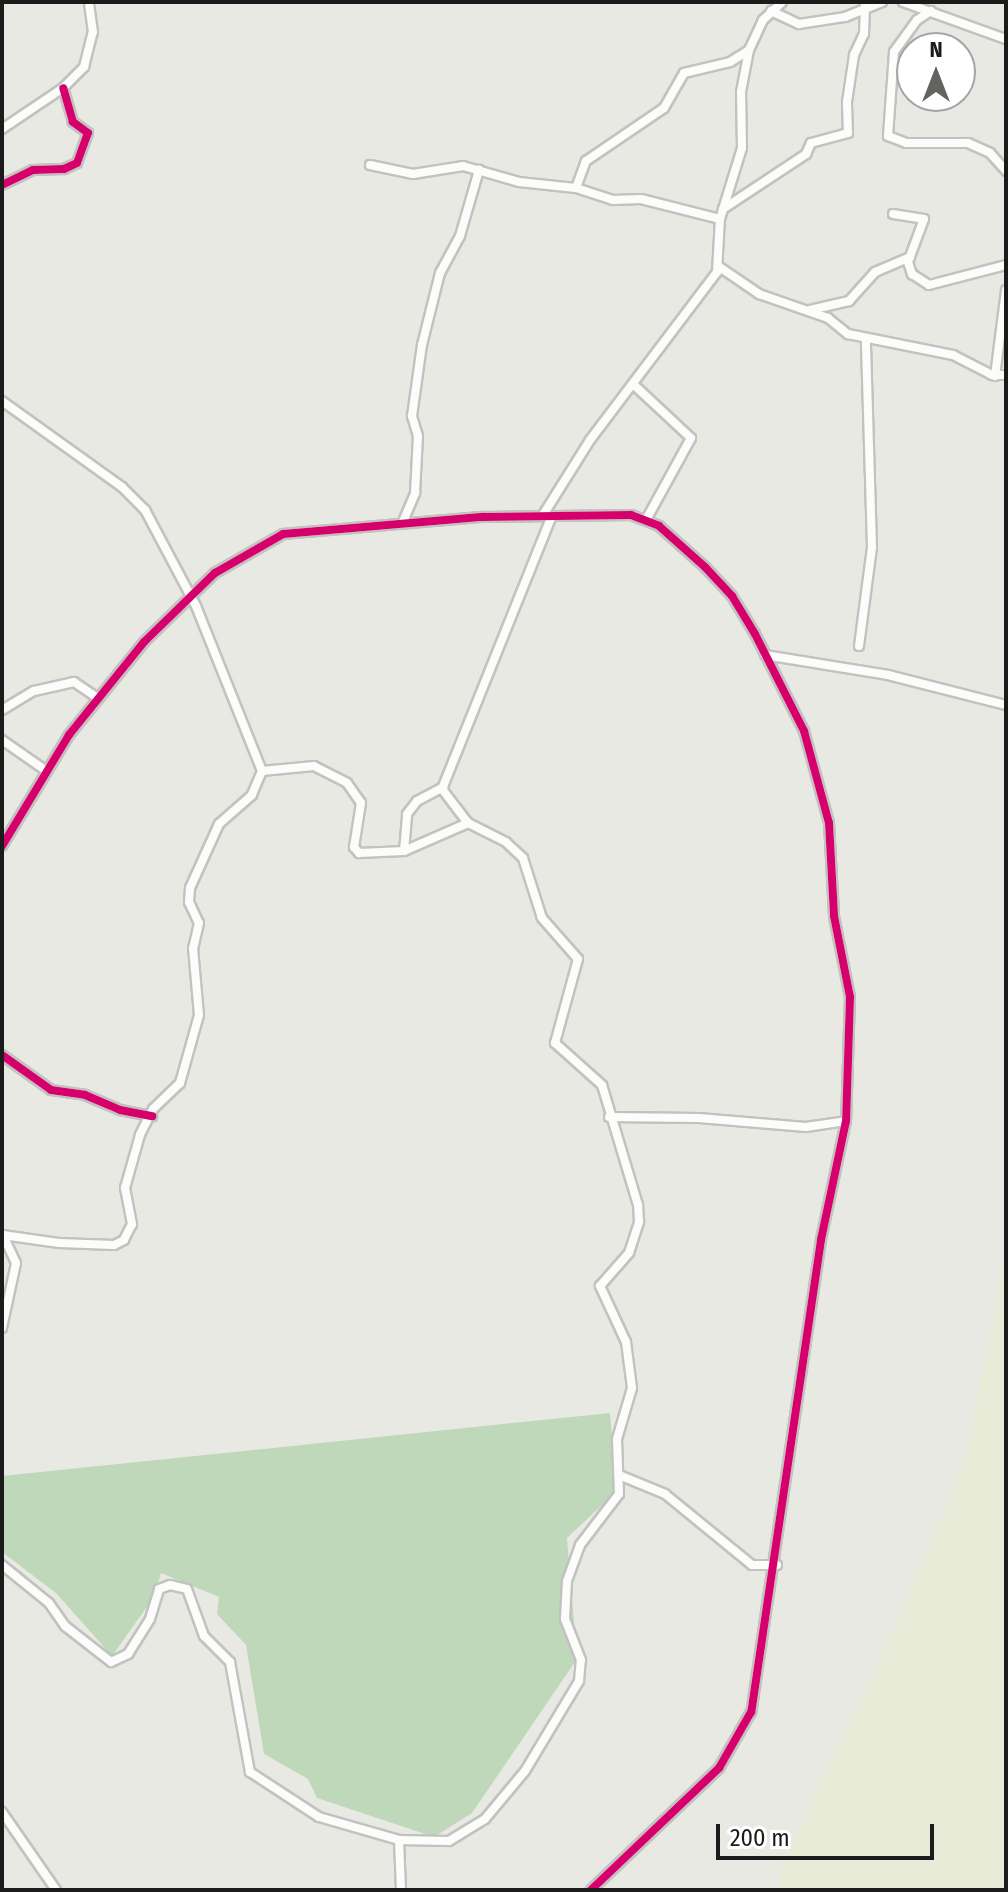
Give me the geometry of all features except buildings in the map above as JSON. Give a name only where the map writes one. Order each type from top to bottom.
[{"type":"street","points":[[2,129],[63,88],[84,67],[90,53],[89,2]]},
{"type":"street","points":[[404,851],[407,814],[417,801],[443,787],[468,735],[477,696],[547,516],[633,384],[718,266],[721,215],[742,148],[741,92],[749,50],[771,11],[782,2]]},
{"type":"street","points":[[771,11],[799,24],[882,2]]},
{"type":"street","points":[[903,2],[1006,39]]},
{"type":"street","points":[[370,165],[413,174],[453,165],[519,182],[576,188],[613,200],[641,199],[721,215],[806,154],[811,143],[848,133],[847,102],[865,5]]},
{"type":"street","points":[[931,11],[917,20],[894,52],[888,136],[906,143],[968,143],[990,153],[1006,171]]},
{"type":"street","points":[[576,188],[586,161],[664,108],[684,73],[730,62],[749,50]]},
{"type":"street","points":[[2,185],[33,170],[64,169],[77,163],[88,133],[73,122],[63,88]]},
{"type":"street","points":[[402,524],[407,501],[415,493],[418,436],[412,416],[421,348],[440,273],[460,236],[479,170]]},
{"type":"street","points":[[893,214],[924,219],[910,257],[912,274],[929,285],[1006,265]]},
{"type":"street","points":[[801,310],[849,301],[875,272],[910,257]]},
{"type":"street","points":[[718,266],[759,294],[866,340],[953,355],[995,376],[1006,375]]},
{"type":"street","points":[[995,376],[1006,290]]},
{"type":"street","points":[[859,646],[872,562],[866,340]]},
{"type":"street","points":[[633,384],[691,438],[647,518]]},
{"type":"street","points":[[2,401],[136,500],[190,595],[262,771],[252,795],[219,824],[190,888],[189,902],[199,923],[193,948],[199,1015],[185,1071],[140,1135],[128,1173],[124,1199],[132,1224],[122,1242],[59,1243],[2,1234]]},
{"type":"street","points":[[2,846],[45,770],[98,698],[190,595],[232,561],[283,534],[547,516],[619,513],[647,518],[730,593],[765,655],[804,731],[829,823],[834,916],[850,997],[846,1121],[821,1240],[777,1565],[751,1712],[743,1735],[719,1768],[591,1890]]},
{"type":"street","points":[[765,655],[888,675],[1006,705]]},
{"type":"street","points":[[2,710],[34,691],[74,682],[98,698]]},
{"type":"street","points":[[2,740],[45,770]]},
{"type":"street","points":[[262,771],[305,765],[336,776],[361,803],[355,851],[404,851],[468,823]]},
{"type":"street","points":[[2,1565],[49,1603],[65,1626],[111,1662],[128,1654],[150,1619],[159,1589],[170,1585],[187,1589],[204,1636],[230,1662],[250,1772],[319,1817],[399,1840],[449,1841],[465,1835],[497,1808],[566,1706],[582,1665],[565,1619],[567,1581],[580,1545],[619,1494],[617,1439],[632,1388],[621,1329],[600,1286],[623,1263],[639,1214],[598,1079],[555,1043],[578,959],[542,918],[523,858],[506,842],[468,823],[443,787]]},
{"type":"street","points":[[2,1055],[51,1090],[85,1095],[152,1116]]},
{"type":"street","points":[[609,1117],[699,1118],[806,1127],[846,1121]]},
{"type":"street","points":[[2,1234],[16,1263],[2,1328]]},
{"type":"street","points":[[619,1475],[665,1494],[752,1565],[777,1565]]},
{"type":"street","points":[[2,1812],[56,1890]]},
{"type":"street","points":[[399,1840],[401,1890]]},
{"type":"green space","points":[[1006,1252],[1006,1890],[779,1890],[782,1865],[894,1629],[965,1461]]},
{"type":"green space","points":[[610,1413],[617,1491],[567,1538],[577,1659],[472,1813],[434,1837],[317,1798],[308,1779],[264,1754],[246,1645],[217,1614],[219,1597],[161,1573],[154,1597],[112,1656],[56,1593],[2,1552],[2,1476]]},
{"type":"cycle path","points":[[2,185],[33,170],[64,169],[77,163],[88,133],[73,122],[63,88]]},
{"type":"cycle path","points":[[2,846],[69,735],[144,642],[215,573],[283,534],[483,517],[631,515],[659,526],[705,567],[732,596],[755,634],[804,731],[829,823],[834,916],[850,997],[846,1121],[821,1240],[751,1712],[719,1768],[591,1890]]},
{"type":"cycle path","points":[[2,1055],[51,1090],[85,1095],[120,1110],[152,1116]]}]
